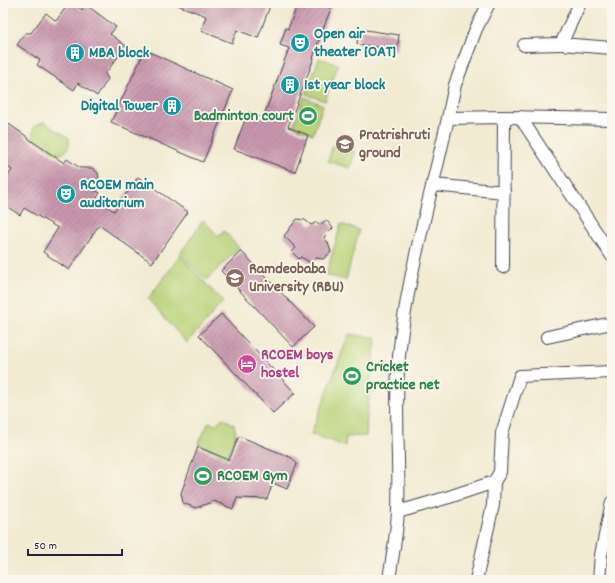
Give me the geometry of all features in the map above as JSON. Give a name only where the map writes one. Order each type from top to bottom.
[{"type":"street","points":[[389,580],[398,512],[396,412],[399,356],[406,307],[418,246],[455,85],[476,29],[489,3]]},
{"type":"street","points":[[561,44],[580,3]]},
{"type":"street","points":[[524,45],[561,44],[612,48]]},
{"type":"street","points":[[448,118],[504,116],[612,118]]},
{"type":"street","points":[[503,267],[504,116]]},
{"type":"street","points":[[520,117],[612,256]]},
{"type":"street","points":[[433,185],[504,192]]},
{"type":"street","points":[[547,338],[612,323]]},
{"type":"street","points":[[476,580],[493,505],[494,482],[500,472],[502,433],[520,376],[612,372]]},
{"type":"street","points":[[398,512],[494,482]]},
{"type":"street","points":[[599,580],[601,555],[611,509]]},
{"type":"green space","points":[[319,58],[338,65],[325,101],[306,94]]},
{"type":"green space","name":"Badminton court","points":[[304,97],[323,105],[313,134],[293,126]]},
{"type":"green space","points":[[44,122],[69,138],[68,147],[64,153],[58,155],[32,138],[34,127]]},
{"type":"green space","points":[[333,145],[355,152],[350,168],[328,161]]},
{"type":"green space","points":[[203,220],[219,237],[224,231],[239,248],[206,280],[180,254]]},
{"type":"green space","points":[[341,224],[359,230],[346,280],[326,275]]},
{"type":"green space","points":[[180,256],[223,302],[187,343],[148,299]]},
{"type":"green space","name":"Cricket practice net","points":[[349,334],[376,338],[366,436],[346,437],[345,446],[311,434]]},
{"type":"green space","points":[[223,418],[234,425],[236,435],[227,457],[198,444],[209,422],[215,425]]},
{"type":"building","name":"MBA block","points":[[69,3],[72,3],[82,10],[85,4],[116,27],[110,34],[126,46],[105,74],[108,79],[97,96],[78,83],[74,90],[37,65],[40,60],[17,45],[25,33],[31,33],[46,13],[56,21]]},
{"type":"building","points":[[175,3],[271,3],[258,38],[237,30],[232,43],[201,31],[206,16]]},
{"type":"building","name":"1st year block","points":[[298,3],[333,3],[288,127],[308,135],[295,172],[234,149],[248,112],[263,118],[289,48],[280,45]]},
{"type":"building","points":[[359,29],[399,35],[397,50],[357,44]]},
{"type":"building","name":"Digital Tower","points":[[145,50],[233,90],[203,162],[111,122]]},
{"type":"building","points":[[3,120],[64,163],[67,159],[80,168],[92,168],[98,173],[99,179],[93,189],[100,193],[96,199],[114,211],[138,177],[188,212],[152,263],[99,225],[69,270],[43,252],[58,228],[24,208],[20,215],[3,204],[3,183],[12,170],[3,163]]},
{"type":"building","points":[[297,219],[305,220],[311,225],[317,222],[320,225],[326,220],[333,228],[324,237],[331,252],[323,259],[316,258],[311,263],[301,257],[299,259],[292,252],[296,248],[284,236]]},
{"type":"building","name":"RCOEM boys hostel","points":[[241,251],[314,327],[293,347],[221,271]]},
{"type":"building","name":"RCOEM boys hostel","points":[[221,314],[295,393],[273,413],[199,335]]},
{"type":"building","points":[[239,436],[292,458],[297,464],[287,489],[273,483],[267,499],[237,498],[233,509],[214,501],[196,508],[183,503],[181,493],[198,447],[229,460]]},
{"type":"place","name":"Open air theater [OAT]","points":[[300,43]]},
{"type":"place","name":"MBA block","points":[[75,53]]},
{"type":"place","name":"1st year block","points":[[290,85]]},
{"type":"place","name":"Digital Tower","points":[[172,106]]},
{"type":"place","name":"Badminton court","points":[[308,116]]},
{"type":"place","name":"Pratrishruti ground","points":[[345,144]]},
{"type":"place","name":"RCOEM main auditorium","points":[[66,194]]},
{"type":"place","name":"Ramdeobaba University (RBU)","points":[[235,278]]},
{"type":"place","name":"RCOEM boys hostel","points":[[247,364]]},
{"type":"place","name":"Cricket practice net","points":[[352,376]]},
{"type":"place","name":"RCOEM Gym","points":[[203,476]]}]
